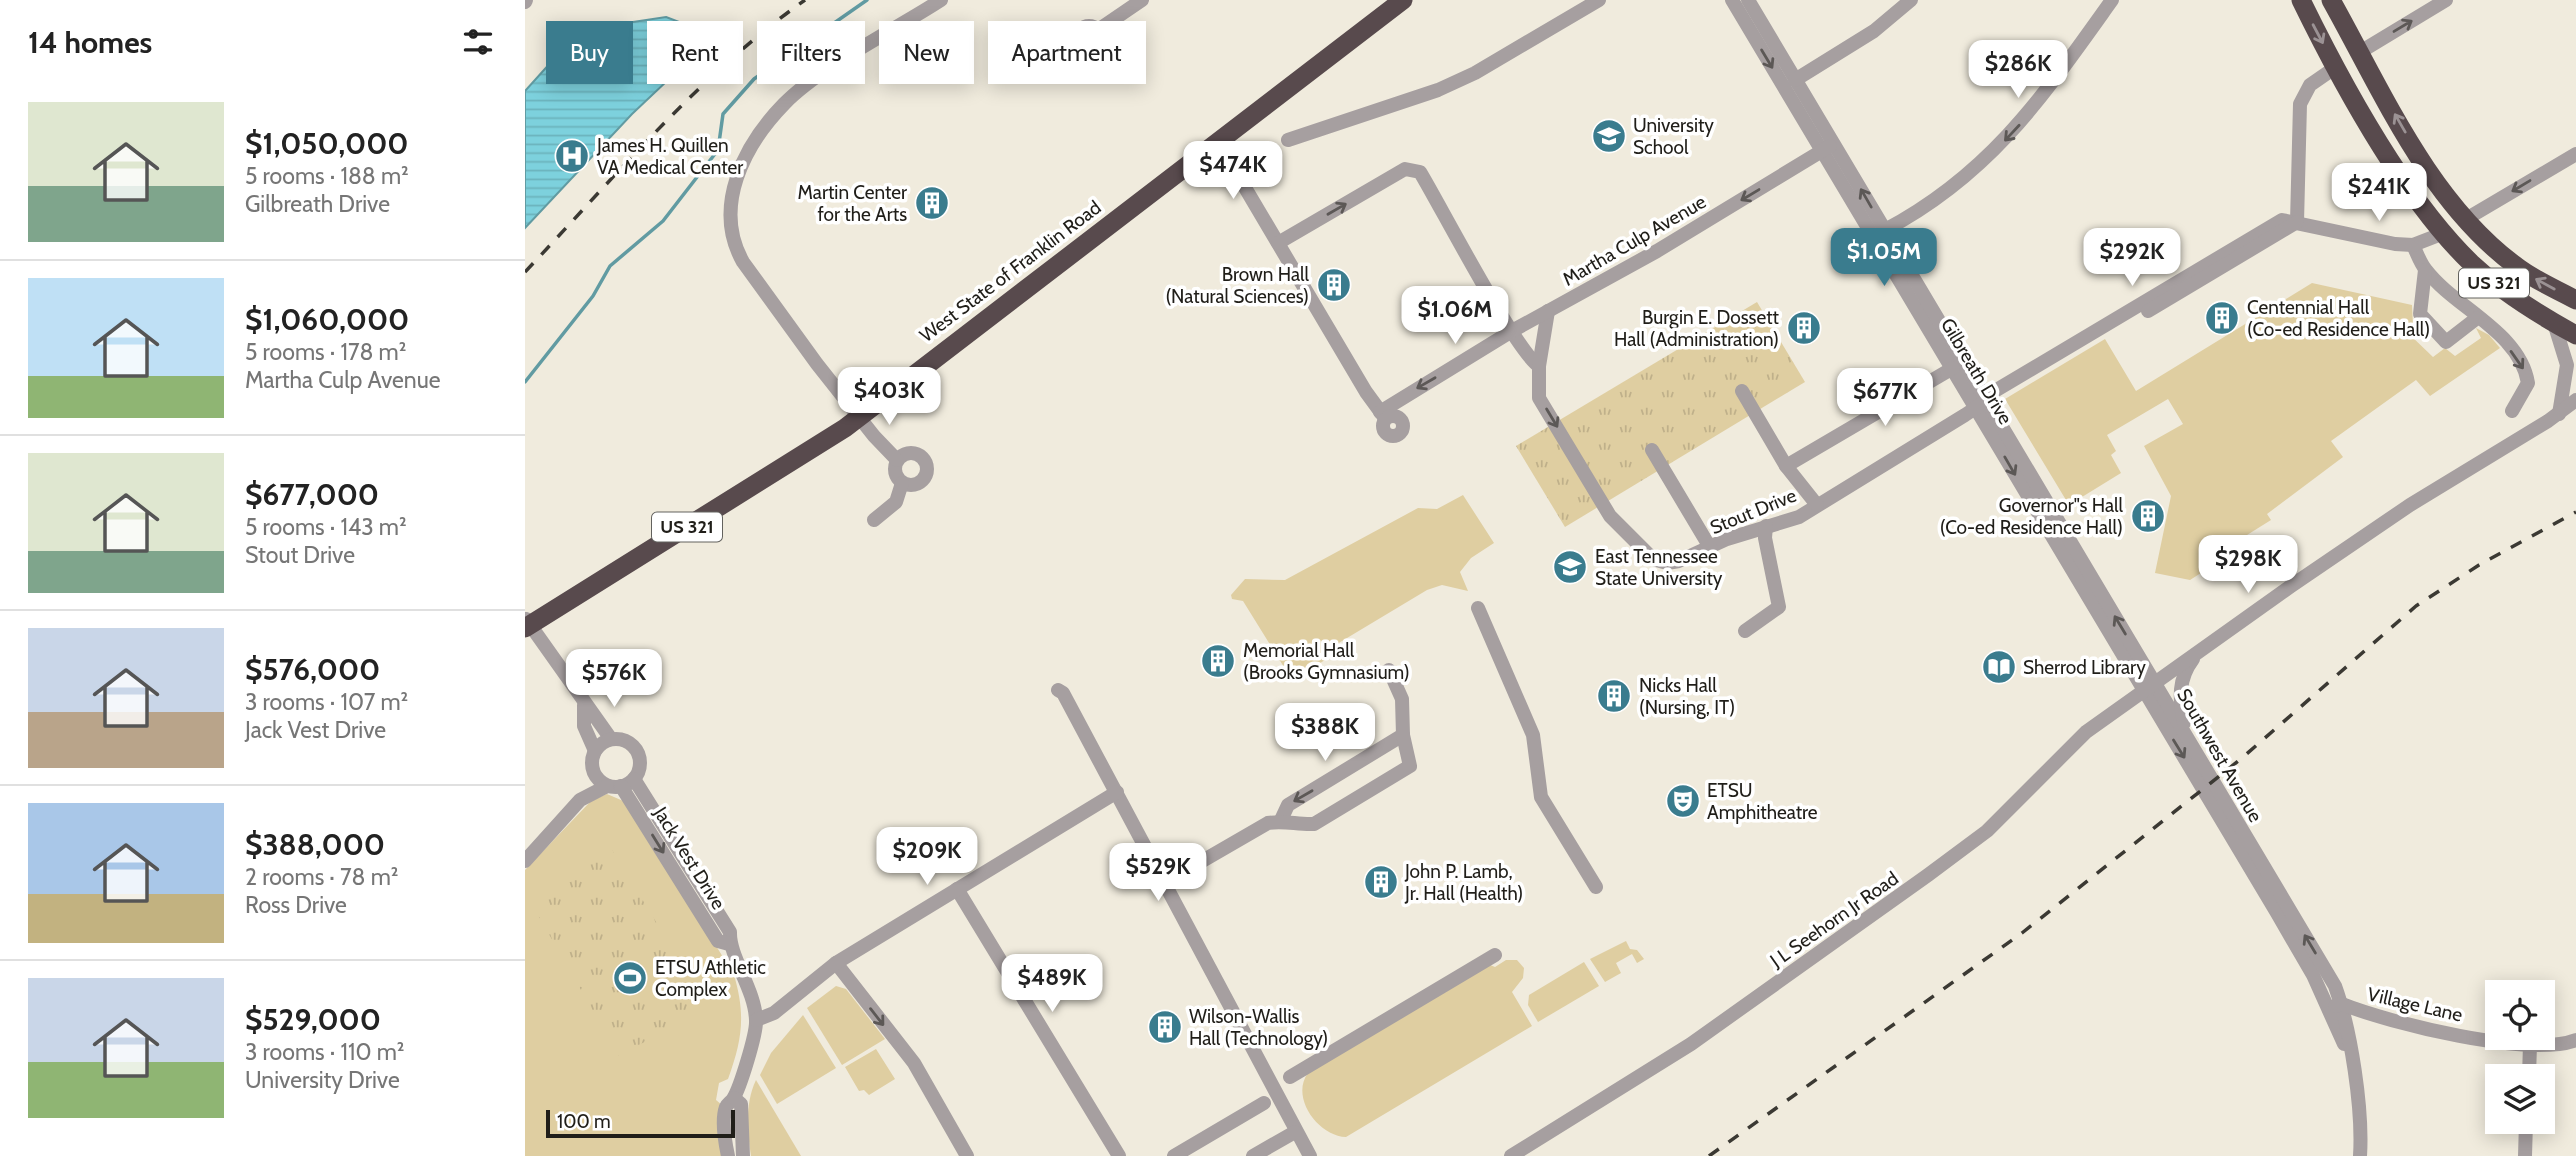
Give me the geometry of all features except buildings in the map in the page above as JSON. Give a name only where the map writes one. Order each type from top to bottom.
[{"type":"highway","name":"West State of Franklin Road","points":[[527,623],[789,466],[859,416],[1403,0]]},
{"type":"highway","name":"US 321","points":[[2301,0],[2368,126],[2444,233],[2496,284],[2576,335]]},
{"type":"highway","name":"US 321","points":[[2331,0],[2424,162],[2466,219],[2515,266],[2576,300]]},
{"type":"highway","points":[[2336,67],[2360,52]]},
{"type":"highway","points":[[2444,233],[2466,219]]},
{"type":"street","points":[[897,460],[911,452],[921,456],[927,465],[925,476],[918,484],[902,482],[895,475],[897,460],[787,323],[734,245],[729,218],[731,192],[751,150],[785,103],[824,73],[940,0]]},
{"type":"street","points":[[1111,21],[1142,0]]},
{"type":"street","points":[[1288,140],[1438,89],[1475,73],[1599,0]]},
{"type":"street","name":"Gilbreath Drive","points":[[1732,0],[1885,230],[1981,404],[2150,687]]},
{"type":"street","name":"Gilbreath Drive","points":[[1748,0],[1795,80],[1828,147],[1953,368],[1981,404]]},
{"type":"street","points":[[1795,80],[1874,30],[1911,0]]},
{"type":"street","points":[[1885,230],[1928,205],[1987,159],[2029,115],[2112,0]]},
{"type":"street","points":[[2360,52],[2446,0]]},
{"type":"street","points":[[2336,67],[2310,85],[2300,104],[2297,222],[2413,245],[2444,233]]},
{"type":"street","points":[[1218,142],[1278,243],[1405,169],[1420,172],[1512,331],[1532,362],[1539,366]]},
{"type":"street","name":"Martha Culp Avenue","points":[[1278,243],[1384,421],[1512,331],[1631,267],[1828,147]]},
{"type":"street","points":[[2466,219],[2576,154]]},
{"type":"street","name":"Stout Drive","points":[[1548,311],[1539,366],[1539,398],[1619,527],[1653,559],[1667,563],[1711,549],[1727,539],[1799,517],[1981,404],[1997,400],[2297,222]]},
{"type":"street","points":[[2413,245],[2425,270],[2504,341],[2527,376],[2525,393],[2512,411]]},
{"type":"street","points":[[2425,270],[2420,314],[2446,342],[2477,318]]},
{"type":"street","points":[[2554,323],[2567,365],[2559,414]]},
{"type":"street","points":[[1793,462],[1953,368]]},
{"type":"street","points":[[1742,390],[1793,462],[1817,505]]},
{"type":"street","name":"Southwest Avenue","points":[[2150,687],[2410,505],[2559,414],[2576,400]]},
{"type":"street","points":[[1652,450],[1711,549]]},
{"type":"street","points":[[874,520],[896,502],[902,482]]},
{"type":"street","points":[[1745,631],[1779,607],[1765,538],[1766,526]]},
{"type":"street","points":[[1478,608],[1533,735],[1541,797],[1596,887]]},
{"type":"street","points":[[527,623],[584,705],[599,719],[611,740]]},
{"type":"street","points":[[2186,733],[2180,706],[2181,683],[2185,670],[2196,655]]},
{"type":"street","points":[[1166,882],[1268,823],[1281,820],[1297,825],[1314,824],[1410,766],[1403,735],[1402,699],[1389,670]]},
{"type":"street","name":"Southwest Avenue","points":[[2150,687],[2186,733],[2335,986],[2335,1006]]},
{"type":"street","name":"Southwest Avenue","points":[[2150,687],[2277,913],[2335,1006],[2350,1055],[2358,1102],[2360,1156]]},
{"type":"street","name":"J L Seehorn Jr Road","points":[[1511,1156],[1691,1044],[1929,876],[1987,831],[2086,732],[2150,687]]},
{"type":"street","points":[[1058,690],[1063,693],[1166,882],[1229,999],[1295,1132],[1310,1156]]},
{"type":"street","points":[[525,860],[580,800],[595,751],[584,726],[584,705]]},
{"type":"street","points":[[1281,820],[1288,805],[1403,735]]},
{"type":"street","points":[[580,800],[621,784],[640,764],[637,751],[626,741],[611,740],[595,751]]},
{"type":"street","points":[[592,767],[598,780],[621,784]]},
{"type":"street","name":"Jack Vest Drive","points":[[621,784],[718,941],[729,944],[749,985],[756,1020],[754,1039],[734,1098],[726,1106],[724,1126],[728,1156]]},
{"type":"street","points":[[756,1020],[774,1013],[836,963],[1117,792]]},
{"type":"street","points":[[957,889],[1119,1156]]},
{"type":"street","points":[[1290,1077],[1495,955]]},
{"type":"street","points":[[836,963],[914,1063],[967,1156]]},
{"type":"street","name":"Village Lane","points":[[2335,1006],[2485,1038]]},
{"type":"street","name":"Village Lane","points":[[2555,1045],[2576,1040]]},
{"type":"street","points":[[734,1098],[741,1104],[743,1156]]},
{"type":"street","points":[[1174,1156],[1264,1103]]},
{"type":"street","points":[[1253,1156],[1295,1132]]},
{"type":"street","points":[[2525,1156],[2526,1134]]},
{"type":"green space","points":[[2312,283],[2412,305],[2413,326],[2408,333],[2433,357],[2445,348],[2455,356],[2481,338],[2476,328],[2489,335],[2500,348],[2430,396],[2416,380],[2331,441],[2343,457],[2267,514],[2271,520],[2223,550],[2226,557],[2190,580],[2155,573],[2171,496],[2144,446],[2183,424],[2168,399],[2107,435],[2116,451],[2111,455],[2121,473],[2069,505],[2005,399],[2105,339],[2136,391]]},
{"type":"green space","points":[[1757,302],[1805,382],[1565,527],[1516,446]]},
{"type":"green space","points":[[1463,495],[1494,543],[1471,558],[1460,572],[1468,591],[1442,585],[1427,590],[1337,644],[1340,651],[1292,680],[1243,601],[1232,599],[1231,595],[1245,579],[1285,580],[1418,508],[1437,509]]},
{"type":"green space","name":"ETSU Athletic Complex","points":[[607,794],[628,803],[734,975],[740,1003],[741,1028],[728,1079],[719,1083],[716,1100],[722,1105],[723,1156],[525,1156],[525,870],[591,801]]},
{"type":"green space","points":[[609,845],[708,1007],[619,1056],[527,896]]},
{"type":"green space","points":[[1626,941],[1630,949],[1637,950],[1644,959],[1637,963],[1632,954],[1616,963],[1621,973],[1605,982],[1590,959]]},
{"type":"green space","points":[[1506,960],[1517,960],[1524,968],[1523,978],[1512,992],[1532,1026],[1346,1137],[1336,1135],[1317,1123],[1305,1104],[1302,1093],[1308,1073],[1490,965],[1495,967]]},
{"type":"green space","points":[[1584,962],[1599,986],[1538,1022],[1528,1005],[1529,995]]},
{"type":"green space","points":[[836,986],[846,989],[885,1039],[842,1065],[807,1008]]},
{"type":"green space","points":[[803,1015],[836,1068],[777,1104],[760,1075],[771,1053]]},
{"type":"green space","points":[[876,1049],[895,1079],[869,1095],[864,1090],[859,1091],[845,1067]]},
{"type":"green space","points":[[756,1080],[801,1156],[751,1156],[748,1117]]},
{"type":"water","points":[[666,17],[677,21],[647,21],[647,84],[664,84],[525,228],[525,91],[546,68],[546,84],[633,84],[633,22]]},
{"type":"waterway","points":[[525,382],[593,296],[610,266],[663,221],[718,150],[723,114],[754,79],[867,0]]},
{"type":"railway","points":[[525,272],[693,94],[766,29],[805,0]]},
{"type":"railway","points":[[1709,1156],[2022,933],[2242,758],[2416,606],[2479,565],[2576,512]]},
{"type":"place","name":"University School","points":[[1609,136]]},
{"type":"place","name":"James H. Quillen VA Medical Center","points":[[572,156]]},
{"type":"place","name":"Martin Center for the Arts","points":[[932,203]]},
{"type":"place","name":"Brown Hall (Natural Sciences)","points":[[1334,285]]},
{"type":"place","name":"Centennial Hall (Co-ed Residence Hall)","points":[[2222,318]]},
{"type":"place","name":"Burgin E. Dossett Hall (Administration)","points":[[1804,328]]},
{"type":"place","name":"Governor\"s Hall (Co-ed Residence Hall)","points":[[2148,516]]},
{"type":"place","name":"East Tennessee State University","points":[[1570,567]]},
{"type":"place","name":"Memorial Hall (Brooks Gymnasium)","points":[[1218,661]]},
{"type":"place","name":"Sherrod Library","points":[[1999,667]]},
{"type":"place","name":"Nicks Hall (Nursing, IT)","points":[[1614,696]]},
{"type":"place","name":"ETSU Amphitheatre","points":[[1683,801]]},
{"type":"place","name":"John P. Lamb, Jr. Hall (Health)","points":[[1381,882]]},
{"type":"place","name":"ETSU Athletic Complex","points":[[630,978]]},
{"type":"place","name":"Wilson-Wallis Hall (Technology)","points":[[1165,1027]]}]
